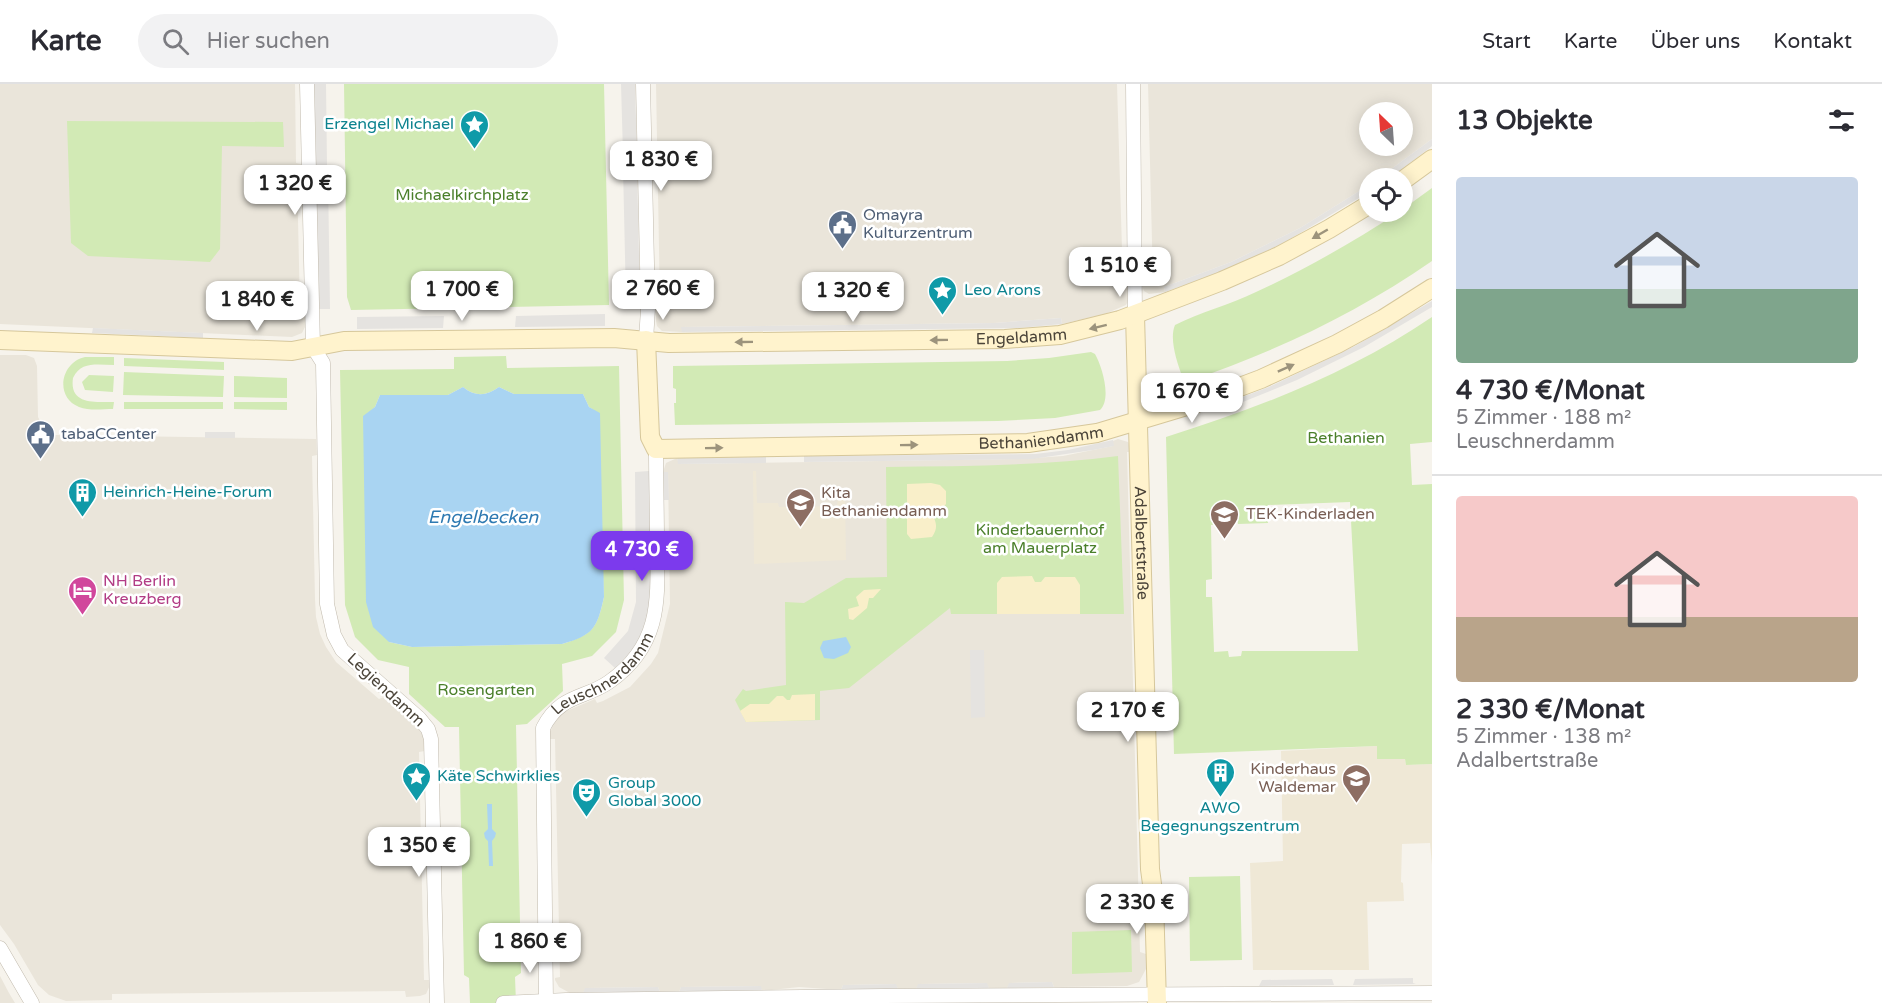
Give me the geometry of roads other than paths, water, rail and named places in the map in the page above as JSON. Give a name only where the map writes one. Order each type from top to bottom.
[{"type":"street","points":[[307,84],[313,347]]},
{"type":"street","points":[[0,340],[292,351],[344,341],[614,338],[646,340],[648,309],[643,84]]},
{"type":"street","name":"Adalbertstraße","points":[[1133,84],[1135,315],[1150,869],[1154,899],[1156,999]]},
{"type":"street","points":[[1413,173],[1432,159]]},
{"type":"street","name":"Engeldamm","points":[[646,340],[669,343],[1032,338],[1086,330],[1135,315],[1222,281],[1279,256],[1359,211]]},
{"type":"street","name":"Bethaniendamm","points":[[656,449],[1028,443],[1097,433],[1213,398],[1290,366],[1383,319],[1432,288]]},
{"type":"street","name":"Leuschnerdamm","points":[[546,1002],[543,728],[548,718],[562,704],[608,683],[638,655],[651,631],[658,592],[656,449],[650,436],[646,340]]},
{"type":"street","name":"Legiendamm","points":[[313,347],[323,363],[327,604],[334,635],[342,650],[419,718],[428,729],[431,739],[437,1003]]},
{"type":"street","points":[[0,948],[32,1003]]},
{"type":"street","points":[[503,1003],[1054,994],[1156,999],[1432,993]]},
{"type":"water","name":"Engelbecken","points":[[463,387],[476,394],[490,392],[499,387],[514,394],[583,394],[589,407],[600,413],[604,597],[596,623],[588,633],[581,637],[562,644],[412,647],[389,642],[373,627],[366,602],[363,416],[375,407],[380,395],[448,395]]},
{"type":"water","points":[[846,637],[851,647],[848,653],[834,659],[824,658],[820,648],[823,641]]},
{"type":"water","points":[[487,804],[492,804],[492,829],[496,833],[492,841],[493,866],[489,866],[488,841],[484,833],[488,829]]},
{"type":"place","name":"Erzengel Michael","points":[[475,150]]},
{"type":"place","name":"Omayra Kulturzentrum","points":[[842,250]]},
{"type":"place","name":"Leo Arons","points":[[943,316]]},
{"type":"place","name":"tabaCCenter","points":[[40,460]]},
{"type":"place","name":"Heinrich-Heine-Forum","points":[[82,518]]},
{"type":"place","name":"Kita Bethaniendamm","points":[[800,528]]},
{"type":"place","name":"TEK-Kinderladen","points":[[1225,540]]},
{"type":"place","name":"NH Berlin Kreuzberg","points":[[82,616]]},
{"type":"place","name":"AWO Begegnungszentrum","points":[[1220,798]]},
{"type":"place","name":"Käte Schwirklies","points":[[416,802]]},
{"type":"place","name":"Kinderhaus Waldemar","points":[[1357,804]]},
{"type":"place","name":"Group Global 3000","points":[[587,818]]},
{"type":"park label","name":"Michaelkirchplatz","points":[[462,195]]},
{"type":"park label","name":"Bethanien","points":[[1346,438]]},
{"type":"park label","name":"Kinderbauernhof am Mauerplatz","points":[[1040,539]]},
{"type":"park label","name":"Rosengarten","points":[[486,690]]}]
